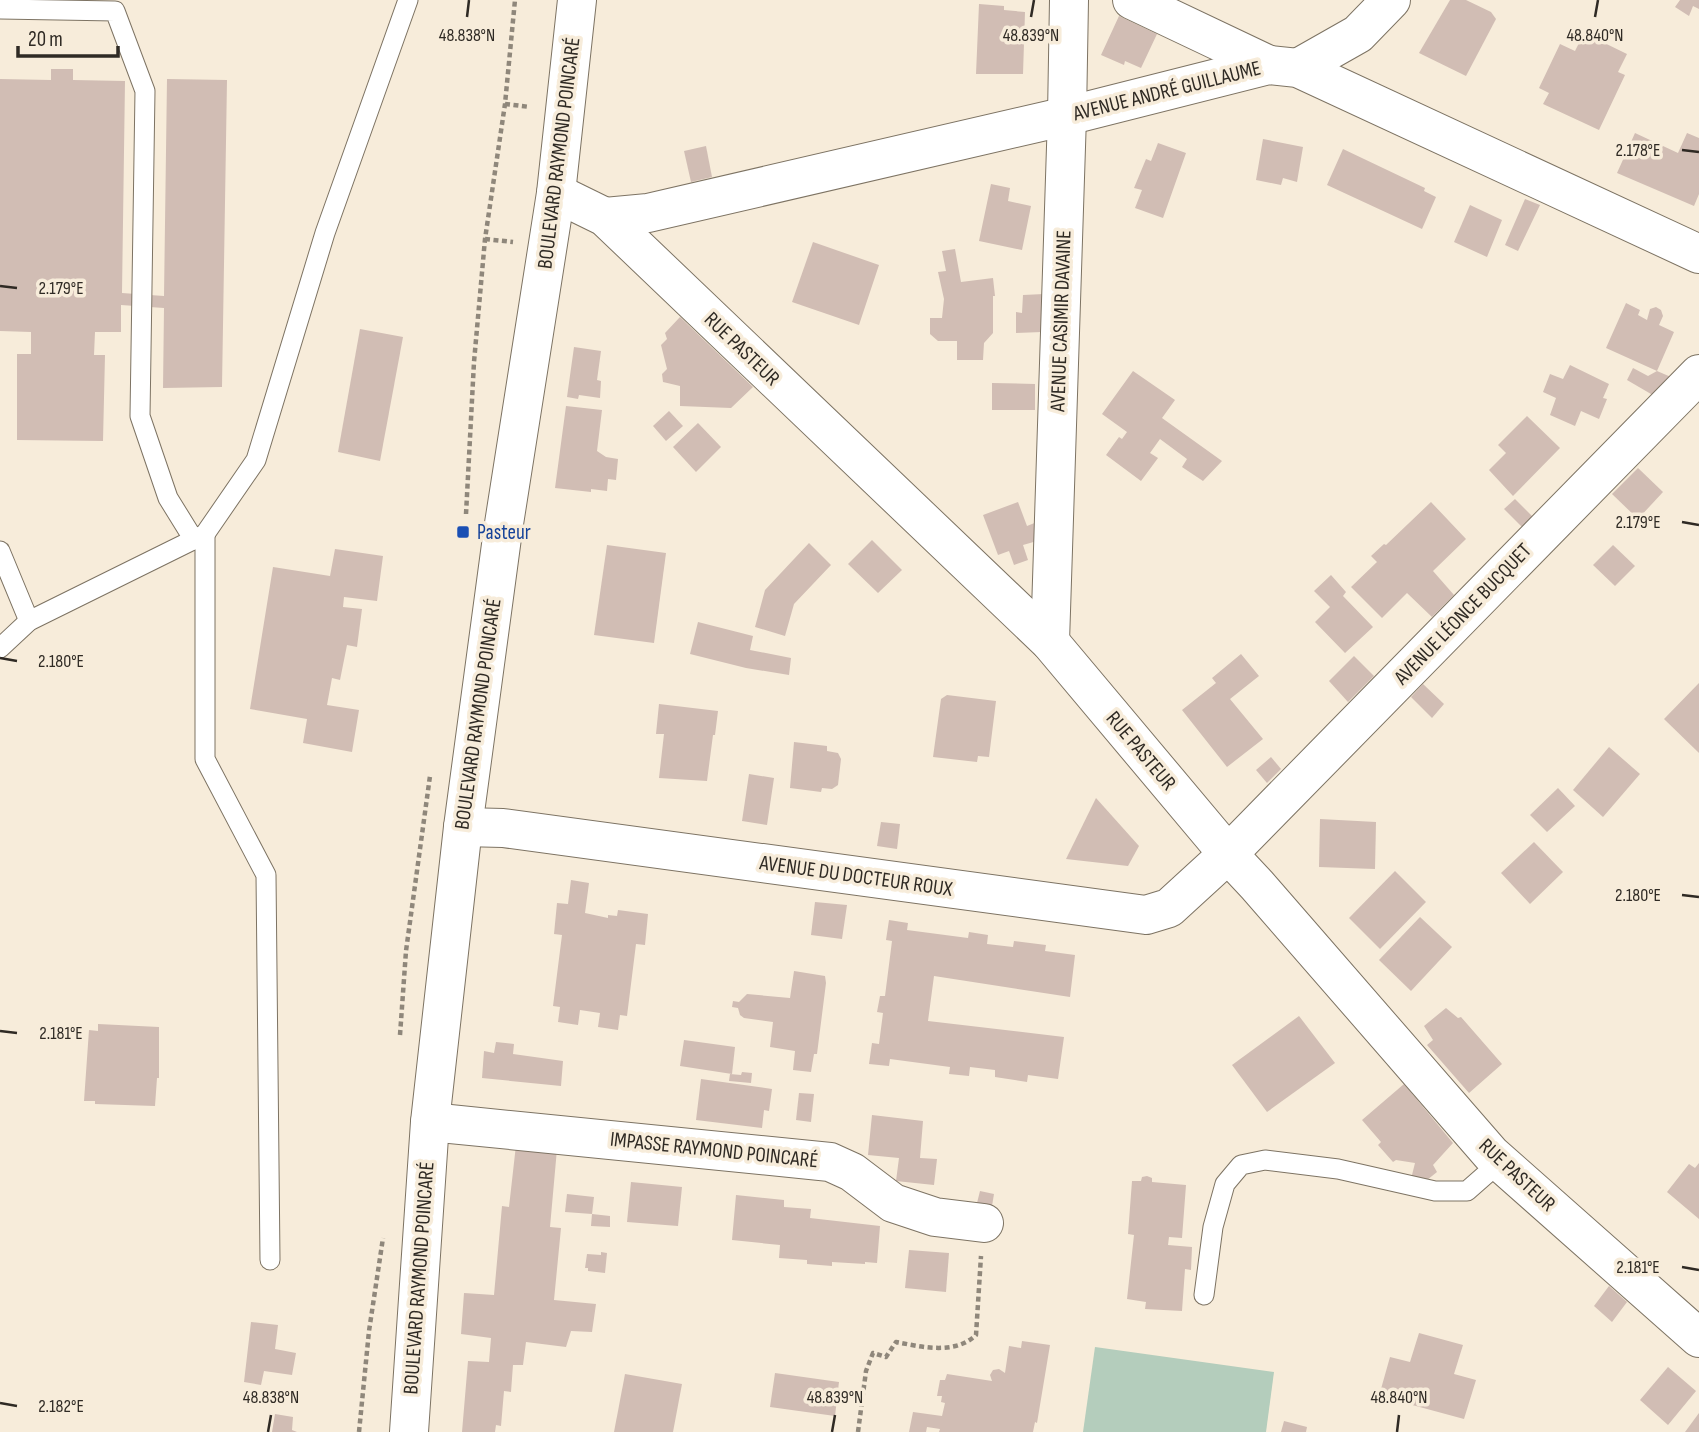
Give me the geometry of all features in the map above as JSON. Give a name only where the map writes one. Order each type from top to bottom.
[{"type":"street","name":"BOULEVARD RAYMOND POINCARÉ","points":[[409,1432],[430,1122],[463,827],[503,530],[556,193],[578,0]]},
{"type":"street","name":"AVENUE CASIMIR DAVAINE","points":[[1050,642],[1068,116],[1069,0]]},
{"type":"street","points":[[1132,0],[1699,254]]},
{"type":"street","name":"AVENUE ANDRÉ GUILLAUME","points":[[605,217],[648,214],[1284,66],[1358,34],[1391,0]]},
{"type":"street","name":"RUE PASTEUR","points":[[556,193],[605,217],[1050,642],[1228,854],[1500,1162],[1699,1338]]},
{"type":"street","name":"AVENUE LÉONCE BUCQUET","points":[[1228,854],[1699,374]]},
{"type":"street","name":"AVENUE DU DOCTEUR ROUX","points":[[463,827],[517,830],[1146,915],[1169,908],[1228,854]]},
{"type":"street","name":"IMPASSE RAYMOND POINCARÉ","points":[[430,1122],[830,1162],[852,1172],[893,1203],[914,1212],[984,1223]]},
{"type":"lane","points":[[0,648],[29,621],[200,537],[256,460],[325,233],[408,0]]},
{"type":"lane","points":[[0,9],[115,11],[145,91],[140,416],[167,498],[200,537],[205,759],[266,875],[270,1260]]},
{"type":"lane","points":[[0,551],[29,621]]},
{"type":"lane","points":[[1204,1295],[1213,1227],[1225,1184],[1241,1165],[1265,1160],[1338,1169],[1435,1192],[1467,1191],[1500,1162]]},
{"type":"path","points":[[465,525],[474,362],[485,239],[505,104],[515,0]]},
{"type":"path","name":"BOULEVARD RAYMOND POINCARÉ","points":[[400,1047],[406,951],[431,772]]},
{"type":"path","points":[[858,1432],[866,1371],[873,1353],[886,1357],[896,1342],[929,1349],[965,1345],[976,1335],[984,1223]]},
{"type":"path","name":"BOULEVARD RAYMOND POINCARÉ","points":[[359,1432],[369,1331],[385,1225]]},
{"type":"green space","points":[[1095,1347],[1274,1372],[1266,1432],[1083,1432]]},
{"type":"building","points":[[1450,0],[1466,0],[1491,12],[1496,19],[1466,76],[1419,53]]},
{"type":"building","points":[[1680,0],[1699,0],[1699,9],[1693,6],[1689,16],[1675,7]]},
{"type":"building","points":[[979,4],[1004,6],[1004,10],[1025,12],[1023,74],[976,74]]},
{"type":"building","points":[[1119,16],[1157,34],[1141,68],[1125,61],[1124,65],[1101,55]]},
{"type":"building","points":[[1584,33],[1627,54],[1618,72],[1625,75],[1599,130],[1543,104],[1549,93],[1539,88],[1560,44],[1575,51]]},
{"type":"building","points":[[51,69],[73,69],[73,80],[125,81],[122,293],[164,296],[167,79],[227,80],[222,387],[163,388],[164,308],[121,305],[121,332],[95,332],[94,355],[105,355],[103,441],[17,440],[17,354],[31,354],[31,332],[0,331],[0,79],[51,80]]},
{"type":"building","points":[[1635,133],[1678,153],[1687,133],[1699,138],[1699,194],[1694,206],[1617,173]]},
{"type":"building","points":[[1263,139],[1303,147],[1297,182],[1283,178],[1281,185],[1256,180]]},
{"type":"building","points":[[1158,143],[1186,153],[1163,218],[1135,208],[1142,190],[1134,188],[1146,159],[1151,161]]},
{"type":"building","points":[[706,146],[712,177],[691,182],[684,151]]},
{"type":"building","points":[[1343,149],[1425,188],[1424,191],[1436,197],[1422,229],[1327,185]]},
{"type":"building","points":[[991,184],[1010,188],[1008,201],[1031,206],[1022,250],[979,241]]},
{"type":"building","points":[[1525,199],[1540,205],[1518,251],[1505,245]]},
{"type":"building","points":[[1470,205],[1502,220],[1487,257],[1454,242]]},
{"type":"building","points":[[813,242],[879,265],[859,325],[792,302]]},
{"type":"building","points":[[955,249],[961,282],[993,278],[993,333],[984,343],[983,360],[957,360],[957,341],[938,341],[930,334],[930,318],[942,318],[944,299],[938,272],[946,271],[942,251]]},
{"type":"building","points":[[1044,294],[1042,332],[1016,333],[1016,312],[1022,313],[1023,295]]},
{"type":"building","points":[[1626,303],[1640,310],[1638,315],[1647,320],[1650,309],[1656,307],[1661,310],[1663,316],[1659,325],[1674,332],[1657,371],[1606,348]]},
{"type":"building","points":[[680,317],[753,387],[731,408],[680,406],[680,386],[663,382],[662,374],[667,369],[661,345],[667,339],[665,333]]},
{"type":"building","points":[[360,329],[403,337],[380,461],[338,452]]},
{"type":"building","points":[[574,347],[601,351],[597,380],[601,381],[600,398],[579,395],[578,399],[567,397]]},
{"type":"building","points":[[1570,365],[1609,384],[1603,398],[1607,399],[1599,419],[1581,411],[1575,426],[1550,415],[1556,398],[1543,392],[1550,374],[1563,379]]},
{"type":"building","points":[[1633,368],[1648,376],[1657,371],[1671,377],[1651,394],[1627,380]]},
{"type":"building","points":[[1133,371],[1175,400],[1162,418],[1222,461],[1203,481],[1182,467],[1187,459],[1160,439],[1150,453],[1158,458],[1141,481],[1106,455],[1119,437],[1122,439],[1127,432],[1102,414]]},
{"type":"building","points":[[992,383],[1035,384],[1035,410],[992,410]]},
{"type":"building","points":[[566,406],[602,410],[597,451],[606,457],[618,459],[616,480],[608,479],[607,491],[555,488]]},
{"type":"building","points":[[669,411],[683,426],[666,441],[653,426]]},
{"type":"building","points":[[1527,416],[1560,448],[1513,496],[1489,470],[1506,453],[1498,445]]},
{"type":"building","points":[[698,423],[721,447],[696,472],[673,447]]},
{"type":"building","points":[[1638,468],[1663,492],[1638,519],[1612,494]]},
{"type":"building","points":[[1515,499],[1533,517],[1522,527],[1504,509]]},
{"type":"building","points":[[1018,502],[1027,526],[1037,522],[1037,541],[1023,545],[1028,560],[1014,565],[1009,551],[998,555],[983,515]]},
{"type":"building","points":[[1431,502],[1466,539],[1433,571],[1454,595],[1432,617],[1407,593],[1382,618],[1351,587],[1377,562],[1371,556]]},
{"type":"building","points":[[872,540],[902,570],[878,593],[848,564]]},
{"type":"building","points":[[809,543],[831,565],[794,604],[785,636],[755,627],[765,590]]},
{"type":"building","points":[[607,545],[666,553],[654,643],[594,635]]},
{"type":"building","points":[[1613,545],[1635,566],[1615,586],[1593,565]]},
{"type":"building","points":[[335,549],[383,556],[377,601],[344,597],[343,607],[362,609],[357,647],[347,645],[340,680],[332,678],[327,705],[359,710],[352,752],[303,743],[307,719],[250,709],[273,567],[330,576]]},
{"type":"building","points":[[1331,575],[1346,592],[1343,596],[1373,627],[1345,653],[1315,622],[1330,607],[1314,591]]},
{"type":"building","points":[[698,622],[753,636],[750,650],[791,658],[789,675],[690,654]]},
{"type":"building","points":[[1241,654],[1259,676],[1230,699],[1263,739],[1227,767],[1182,710],[1216,683],[1212,678]]},
{"type":"building","points":[[1354,656],[1374,676],[1348,702],[1329,681]]},
{"type":"building","points":[[1699,683],[1699,753],[1664,719]]},
{"type":"building","points":[[1423,684],[1444,704],[1432,718],[1411,697]]},
{"type":"building","points":[[947,695],[996,701],[989,757],[978,756],[977,762],[933,757],[941,699]]},
{"type":"building","points":[[659,704],[718,711],[707,781],[659,778],[664,734],[656,734]]},
{"type":"building","points":[[794,742],[827,746],[827,751],[838,753],[841,759],[838,785],[832,789],[822,788],[821,792],[790,788]]},
{"type":"building","points":[[1609,747],[1640,774],[1603,817],[1573,790]]},
{"type":"building","points":[[1271,757],[1281,769],[1267,783],[1256,770]]},
{"type":"building","points":[[749,774],[774,778],[767,825],[742,821]]},
{"type":"building","points":[[1558,788],[1575,806],[1547,832],[1530,815]]},
{"type":"building","points":[[1096,798],[1139,846],[1128,866],[1066,859]]},
{"type":"building","points":[[1320,819],[1376,822],[1375,869],[1319,867]]},
{"type":"building","points":[[881,822],[900,824],[897,849],[877,846]]},
{"type":"building","points":[[1534,842],[1563,872],[1530,904],[1501,873]]},
{"type":"building","points":[[1395,871],[1426,902],[1380,949],[1349,918]]},
{"type":"building","points":[[571,880],[589,883],[585,913],[608,918],[608,915],[617,916],[618,910],[648,914],[645,945],[636,944],[627,1016],[620,1015],[618,1030],[598,1027],[600,1013],[580,1010],[578,1025],[558,1022],[560,1007],[553,1006],[562,935],[554,934],[557,903],[568,904]]},
{"type":"building","points":[[815,902],[847,905],[842,939],[811,935]]},
{"type":"building","points":[[1420,917],[1452,947],[1411,991],[1379,960]]},
{"type":"building","points":[[889,920],[908,923],[907,930],[968,938],[969,932],[988,935],[987,944],[1013,947],[1014,941],[1046,945],[1045,951],[1075,955],[1070,997],[934,976],[928,1021],[1064,1037],[1058,1079],[1028,1075],[1027,1082],[995,1077],[995,1070],[970,1067],[969,1076],[949,1074],[950,1067],[890,1059],[889,1066],[869,1064],[872,1043],[879,1044],[883,1013],[877,1012],[880,996],[885,996],[892,941],[886,940]]},
{"type":"building","points":[[794,971],[825,976],[817,1054],[814,1054],[811,1072],[793,1070],[795,1051],[770,1047],[773,1022],[744,1018],[738,1008],[732,1007],[733,1001],[739,1002],[747,994],[790,998]]},
{"type":"building","points":[[1446,1008],[1458,1018],[1461,1017],[1502,1064],[1469,1093],[1427,1045],[1433,1040],[1424,1026]]},
{"type":"building","points":[[1299,1016],[1335,1063],[1267,1112],[1232,1065]]},
{"type":"building","points":[[98,1024],[159,1027],[159,1078],[155,1106],[95,1104],[95,1101],[84,1101],[89,1030],[98,1031]]},
{"type":"building","points":[[684,1040],[735,1047],[732,1074],[680,1066]]},
{"type":"building","points":[[496,1042],[514,1044],[513,1054],[563,1061],[561,1086],[482,1078],[484,1051],[494,1053]]},
{"type":"building","points":[[742,1072],[752,1073],[751,1083],[729,1081],[730,1074],[741,1075]]},
{"type":"building","points":[[701,1079],[772,1089],[769,1111],[764,1110],[762,1128],[696,1120]]},
{"type":"building","points":[[1404,1084],[1453,1143],[1433,1165],[1437,1172],[1427,1180],[1411,1179],[1415,1163],[1396,1160],[1393,1162],[1378,1145],[1381,1142],[1362,1120]]},
{"type":"building","points":[[799,1093],[814,1094],[811,1122],[796,1120]]},
{"type":"building","points":[[872,1115],[923,1121],[920,1158],[937,1159],[934,1185],[896,1181],[899,1158],[868,1155]]},
{"type":"building","points":[[516,1145],[557,1149],[550,1227],[561,1228],[554,1300],[596,1304],[592,1332],[571,1331],[566,1347],[526,1342],[523,1365],[513,1365],[511,1392],[504,1391],[501,1426],[496,1425],[495,1432],[462,1432],[468,1361],[489,1362],[491,1338],[461,1334],[464,1293],[494,1295],[502,1206],[509,1207]]},
{"type":"building","points":[[1699,1163],[1699,1219],[1667,1192],[1689,1164],[1695,1168]]},
{"type":"building","points":[[1142,1177],[1152,1178],[1152,1182],[1186,1185],[1182,1238],[1169,1237],[1168,1245],[1192,1247],[1191,1270],[1185,1269],[1182,1311],[1145,1309],[1146,1302],[1127,1299],[1134,1235],[1128,1234],[1132,1181],[1141,1181]]},
{"type":"building","points":[[631,1182],[682,1187],[678,1226],[627,1222]]},
{"type":"building","points":[[980,1191],[994,1194],[992,1206],[977,1203]]},
{"type":"building","points":[[567,1194],[594,1197],[592,1214],[565,1212]]},
{"type":"building","points":[[736,1195],[784,1200],[784,1207],[811,1209],[810,1218],[880,1226],[877,1263],[832,1262],[832,1266],[807,1264],[807,1260],[779,1258],[780,1245],[732,1240]]},
{"type":"building","points":[[592,1214],[610,1216],[610,1227],[591,1226]]},
{"type":"building","points":[[909,1250],[949,1253],[946,1292],[905,1288]]},
{"type":"building","points":[[601,1252],[607,1253],[605,1273],[588,1271],[588,1268],[585,1268],[587,1254],[601,1255]]},
{"type":"building","points":[[1609,1286],[1627,1302],[1612,1322],[1594,1306]]},
{"type":"building","points":[[251,1322],[278,1325],[275,1349],[296,1353],[292,1375],[264,1371],[261,1385],[244,1382]]},
{"type":"building","points":[[1419,1333],[1463,1345],[1454,1374],[1476,1380],[1464,1419],[1379,1396],[1390,1357],[1410,1362]]},
{"type":"building","points":[[1022,1341],[1050,1345],[1037,1423],[1035,1422],[1033,1432],[939,1432],[940,1429],[927,1427],[926,1432],[909,1432],[913,1412],[942,1416],[945,1403],[941,1402],[942,1396],[937,1396],[940,1380],[945,1380],[947,1374],[992,1381],[990,1375],[993,1370],[999,1369],[1005,1373],[1009,1346],[1021,1348]]},
{"type":"building","points":[[1668,1367],[1696,1391],[1668,1425],[1640,1400]]},
{"type":"building","points":[[775,1373],[839,1382],[835,1416],[770,1407]]},
{"type":"building","points":[[625,1374],[682,1384],[673,1432],[614,1432]]},
{"type":"building","points":[[1699,1413],[1699,1432],[1685,1432]]},
{"type":"building","points":[[275,1414],[293,1417],[292,1430],[297,1432],[272,1432]]},
{"type":"building","points":[[1284,1421],[1307,1427],[1306,1432],[1281,1432]]},
{"type":"place","name":"Pasteur","points":[[463,532]]}]
